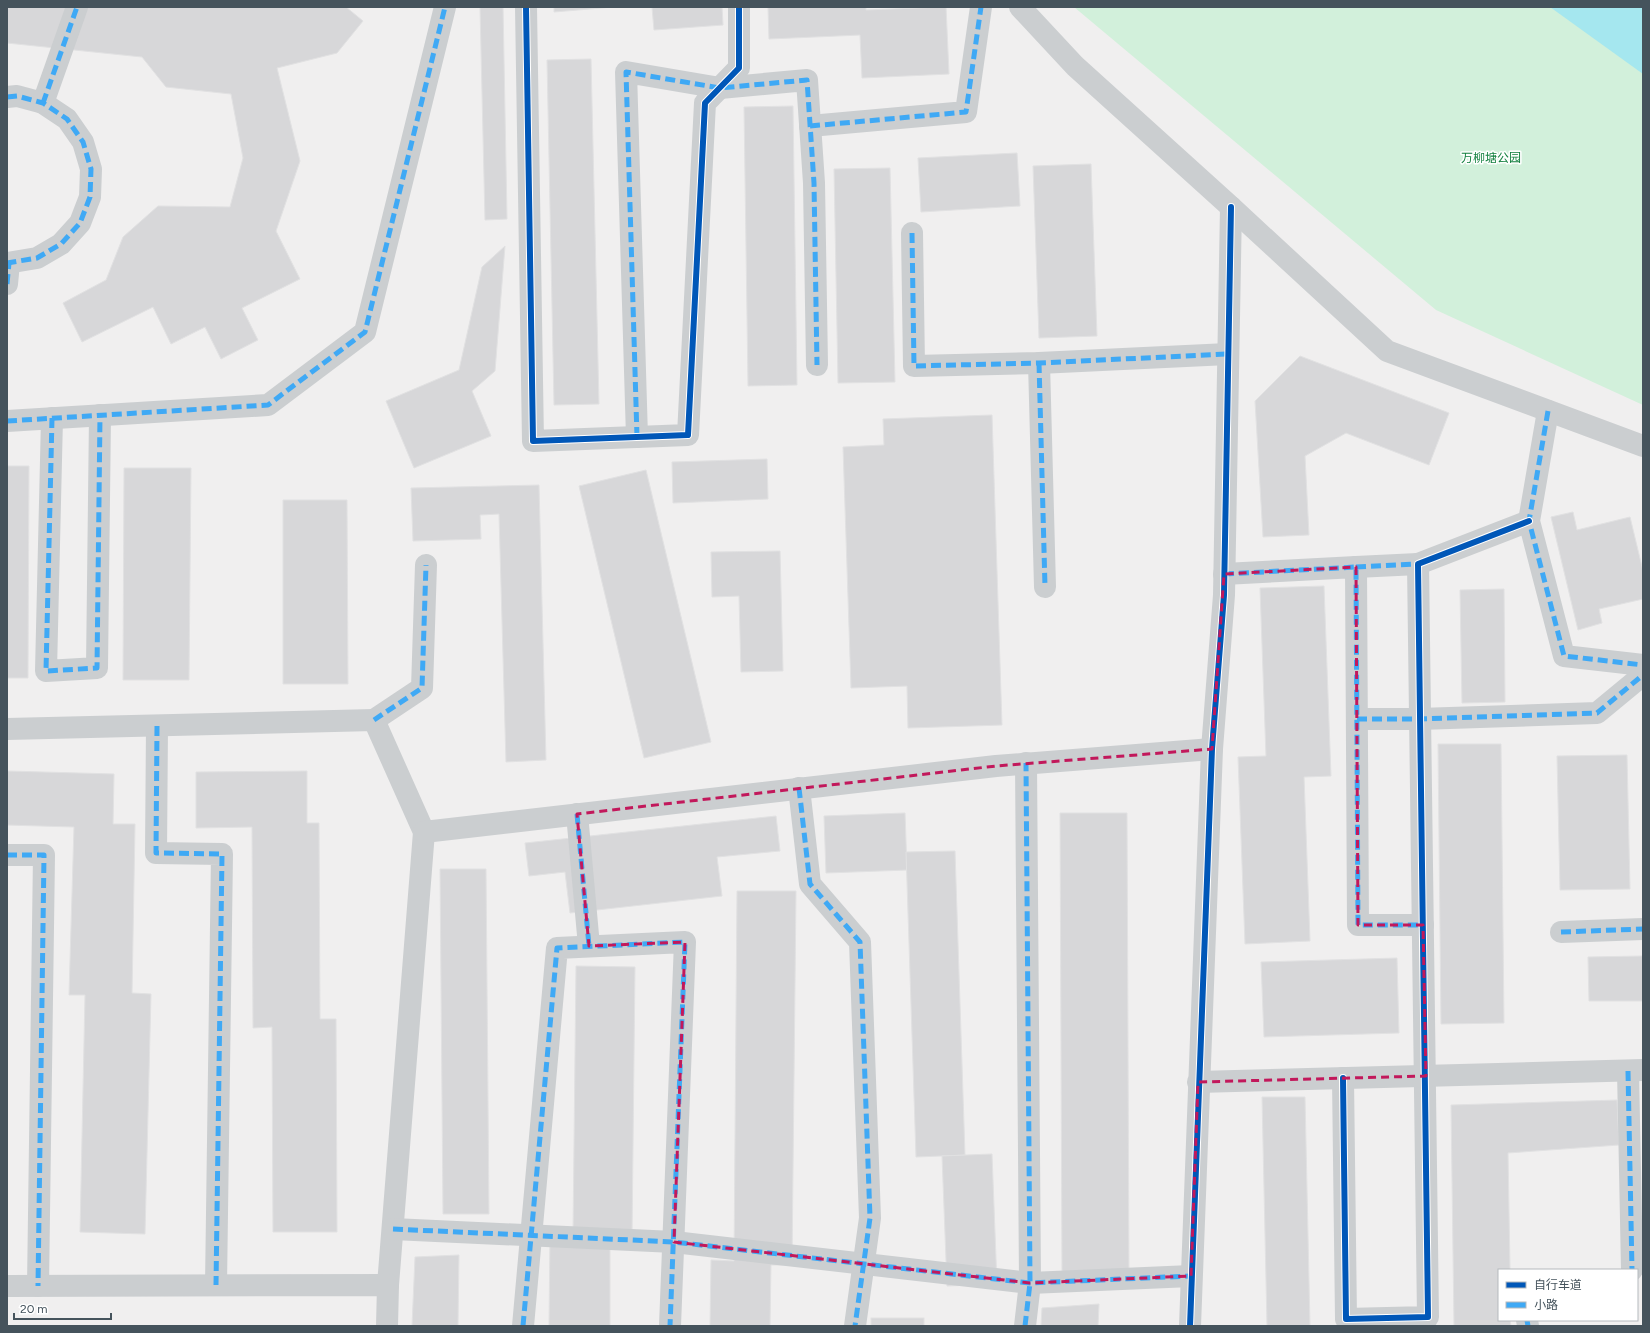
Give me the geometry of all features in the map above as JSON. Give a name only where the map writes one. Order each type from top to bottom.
[{"type":"street","points":[[43,103],[77,7]]},
{"type":"street","points":[[7,421],[268,405],[365,332],[445,7]]},
{"type":"street","points":[[526,7],[533,441],[688,435],[705,103],[739,68],[739,7]]},
{"type":"street","points":[[810,126],[966,112],[981,7]]},
{"type":"street","points":[[1020,7],[1075,66],[1387,351],[1643,446]]},
{"type":"street","points":[[637,437],[626,72],[720,88],[807,80],[814,182],[817,365]]},
{"type":"street","points":[[7,97],[17,96],[43,103],[67,119],[83,142],[91,169],[90,197],[80,223],[62,244],[37,258],[8,270]]},
{"type":"street","points":[[1190,1326],[1198,1082],[1212,749],[1224,574],[1231,207]]},
{"type":"street","points":[[912,233],[914,366],[1039,363],[1228,354]]},
{"type":"street","points":[[1039,363],[1045,587]]},
{"type":"street","points":[[1548,410],[1529,521],[1564,656],[1643,665]]},
{"type":"street","points":[[52,418],[46,671],[97,668],[100,415]]},
{"type":"street","points":[[1224,574],[1418,564],[1529,521]]},
{"type":"street","points":[[1343,1078],[1346,1319],[1428,1317],[1426,1076],[1419,719],[1418,564]]},
{"type":"street","points":[[7,729],[374,720],[422,688],[426,565]]},
{"type":"street","points":[[1356,567],[1358,926],[1423,925]]},
{"type":"street","points":[[1357,719],[1419,719],[1597,713],[1643,675]]},
{"type":"street","points":[[374,720],[424,832],[388,1285],[387,1326]]},
{"type":"street","points":[[157,726],[156,853],[222,854],[216,1286]]},
{"type":"street","points":[[424,832],[1026,763],[1212,749]]},
{"type":"street","points":[[1025,1326],[1030,1283],[1026,763]]},
{"type":"street","points":[[799,788],[810,884],[860,942],[870,1218],[855,1326]]},
{"type":"street","points":[[577,814],[589,946]]},
{"type":"street","points":[[7,855],[44,855],[38,1286]]},
{"type":"street","points":[[1561,932],[1643,929]]},
{"type":"street","points":[[523,1326],[557,948],[685,942],[670,1326]]},
{"type":"street","points":[[1198,1082],[1636,1070],[1632,1269]]},
{"type":"street","points":[[393,1229],[674,1242],[1030,1283],[1191,1276]]},
{"type":"street","points":[[7,1286],[388,1285]]},
{"type":"highlighted area","points":[[1356,567],[1358,925],[1423,925],[1426,1076],[1198,1082],[1191,1276],[1030,1283],[674,1242],[685,942],[589,946],[577,814],[996,766],[1212,749],[1224,574]]},
{"type":"green space","name":"万柳塘公园","points":[[1074,7],[1643,7],[1643,405],[1436,310]]},
{"type":"water","points":[[1550,7],[1643,7],[1643,74]]},
{"type":"building","points":[[7,7],[346,7],[363,21],[337,53],[277,68],[300,161],[276,231],[300,279],[242,308],[258,340],[221,359],[205,327],[171,344],[153,307],[82,342],[63,303],[106,280],[123,237],[158,206],[230,207],[243,158],[231,94],[166,87],[142,57],[7,43]]},
{"type":"building","points":[[480,7],[503,7],[507,219],[485,220]]},
{"type":"building","points":[[554,7],[613,7],[554,12]]},
{"type":"building","points":[[652,7],[722,7],[723,25],[654,30]]},
{"type":"building","points":[[768,7],[866,7],[866,10],[946,7],[949,74],[862,78],[860,35],[769,39]]},
{"type":"building","points":[[591,59],[599,404],[554,405],[547,60]]},
{"type":"building","points":[[793,106],[797,385],[748,386],[744,107]]},
{"type":"building","points":[[1017,153],[1020,206],[921,212],[918,158]]},
{"type":"building","points":[[1091,164],[1097,336],[1039,338],[1033,166]]},
{"type":"building","points":[[890,168],[895,382],[838,383],[834,169]]},
{"type":"building","points":[[505,246],[495,371],[472,391],[491,436],[414,468],[386,401],[459,370],[482,267]]},
{"type":"building","points":[[1300,356],[1449,413],[1429,465],[1346,433],[1305,456],[1309,535],[1263,537],[1255,401]]},
{"type":"building","points":[[992,415],[1002,725],[908,728],[907,686],[851,688],[843,447],[884,445],[883,419]]},
{"type":"building","points":[[767,459],[768,499],[673,503],[672,462]]},
{"type":"building","points":[[7,466],[29,466],[28,678],[7,678]]},
{"type":"building","points":[[124,468],[191,468],[189,680],[123,680]]},
{"type":"building","points":[[646,470],[711,742],[644,758],[579,486]]},
{"type":"building","points":[[539,485],[546,760],[506,762],[499,514],[480,515],[481,539],[413,541],[411,488]]},
{"type":"building","points":[[283,500],[347,500],[348,684],[283,684]]},
{"type":"building","points":[[1573,512],[1577,530],[1630,517],[1643,571],[1643,599],[1599,609],[1602,623],[1578,630],[1551,517]]},
{"type":"building","points":[[780,551],[783,671],[741,672],[739,596],[712,597],[711,552]]},
{"type":"building","points":[[1324,586],[1331,776],[1304,777],[1310,941],[1245,944],[1238,757],[1266,756],[1260,588]]},
{"type":"building","points":[[1504,589],[1505,702],[1462,703],[1460,590]]},
{"type":"building","points":[[1438,744],[1501,744],[1504,1023],[1441,1024]]},
{"type":"building","points":[[1627,755],[1630,889],[1560,890],[1557,756]]},
{"type":"building","points":[[7,771],[114,774],[113,824],[135,824],[132,993],[151,994],[145,1234],[80,1232],[85,995],[69,995],[74,827],[7,825]]},
{"type":"building","points":[[307,771],[307,823],[319,823],[320,1019],[336,1019],[337,1232],[273,1232],[272,1027],[253,1028],[252,827],[196,828],[196,772]]},
{"type":"building","points":[[905,813],[907,870],[826,873],[824,816]]},
{"type":"building","points":[[1060,813],[1127,813],[1129,1274],[1062,1274]]},
{"type":"building","points":[[776,816],[780,851],[717,857],[722,896],[570,913],[565,872],[529,876],[525,843]]},
{"type":"building","points":[[955,851],[965,1155],[916,1157],[906,852]]},
{"type":"building","points":[[440,869],[486,869],[489,1214],[443,1214]]},
{"type":"building","points":[[737,891],[796,891],[792,1265],[771,1265],[770,1326],[710,1326],[711,1260],[734,1261]]},
{"type":"building","points":[[1643,956],[1643,1001],[1589,1001],[1588,957]]},
{"type":"building","points":[[1397,958],[1399,1033],[1264,1037],[1261,962]]},
{"type":"building","points":[[576,966],[635,967],[632,1238],[610,1238],[610,1326],[549,1326],[550,1233],[573,1233]]},
{"type":"building","points":[[1262,1097],[1305,1097],[1310,1326],[1267,1326]]},
{"type":"building","points":[[1617,1100],[1619,1145],[1508,1153],[1510,1269],[1498,1269],[1498,1321],[1510,1321],[1511,1326],[1454,1326],[1451,1105]]},
{"type":"building","points":[[992,1154],[997,1284],[947,1286],[942,1156]]},
{"type":"building","points":[[459,1255],[458,1326],[412,1326],[415,1257]]},
{"type":"building","points":[[1099,1304],[1098,1326],[1041,1326],[1042,1308]]},
{"type":"building","points":[[871,1318],[924,1318],[924,1326],[871,1326]]},
{"type":"marked path","points":[[43,103],[77,7]]},
{"type":"marked path","points":[[7,421],[268,405],[365,332],[445,7]]},
{"type":"marked path","points":[[810,126],[966,112],[981,7]]},
{"type":"marked path","points":[[637,437],[626,72],[720,88],[807,80],[814,183],[817,365]]},
{"type":"marked path","points":[[7,97],[17,96],[43,103],[67,119],[83,142],[91,169],[90,197],[80,223],[61,244],[37,258],[7,263]]},
{"type":"marked path","points":[[912,233],[914,366],[1039,363],[1228,354]]},
{"type":"marked path","points":[[7,284],[9,263]]},
{"type":"marked path","points":[[1039,363],[1045,587]]},
{"type":"marked path","points":[[1548,411],[1529,521],[1564,656],[1643,665]]},
{"type":"marked path","points":[[52,418],[46,671],[97,668],[100,415]]},
{"type":"marked path","points":[[1356,567],[1418,564]]},
{"type":"marked path","points":[[374,720],[422,688],[426,565]]},
{"type":"marked path","points":[[1224,574],[1356,567],[1358,925],[1423,925]]},
{"type":"marked path","points":[[1357,719],[1419,719],[1597,713],[1643,675]]},
{"type":"marked path","points":[[157,726],[156,853],[222,854],[216,1285]]},
{"type":"marked path","points":[[1025,1326],[1030,1283],[1026,763]]},
{"type":"marked path","points":[[799,788],[810,884],[860,942],[870,1218],[855,1326]]},
{"type":"marked path","points":[[577,814],[589,946]]},
{"type":"marked path","points":[[7,855],[44,855],[38,1286]]},
{"type":"marked path","points":[[1561,932],[1643,929]]},
{"type":"marked path","points":[[523,1326],[557,948],[685,942],[670,1326]]},
{"type":"marked path","points":[[1628,1071],[1632,1269]]},
{"type":"marked path","points":[[393,1229],[674,1242],[1030,1283],[1191,1276]]},
{"type":"marked path","points":[[1527,1321],[1528,1326]]},
{"type":"cycle path","points":[[526,7],[533,441],[688,435],[705,103],[739,68],[739,7]]},
{"type":"cycle path","points":[[1190,1326],[1212,749],[1224,595],[1231,207]]},
{"type":"cycle path","points":[[1343,1078],[1346,1319],[1428,1317],[1418,564],[1529,521]]}]
